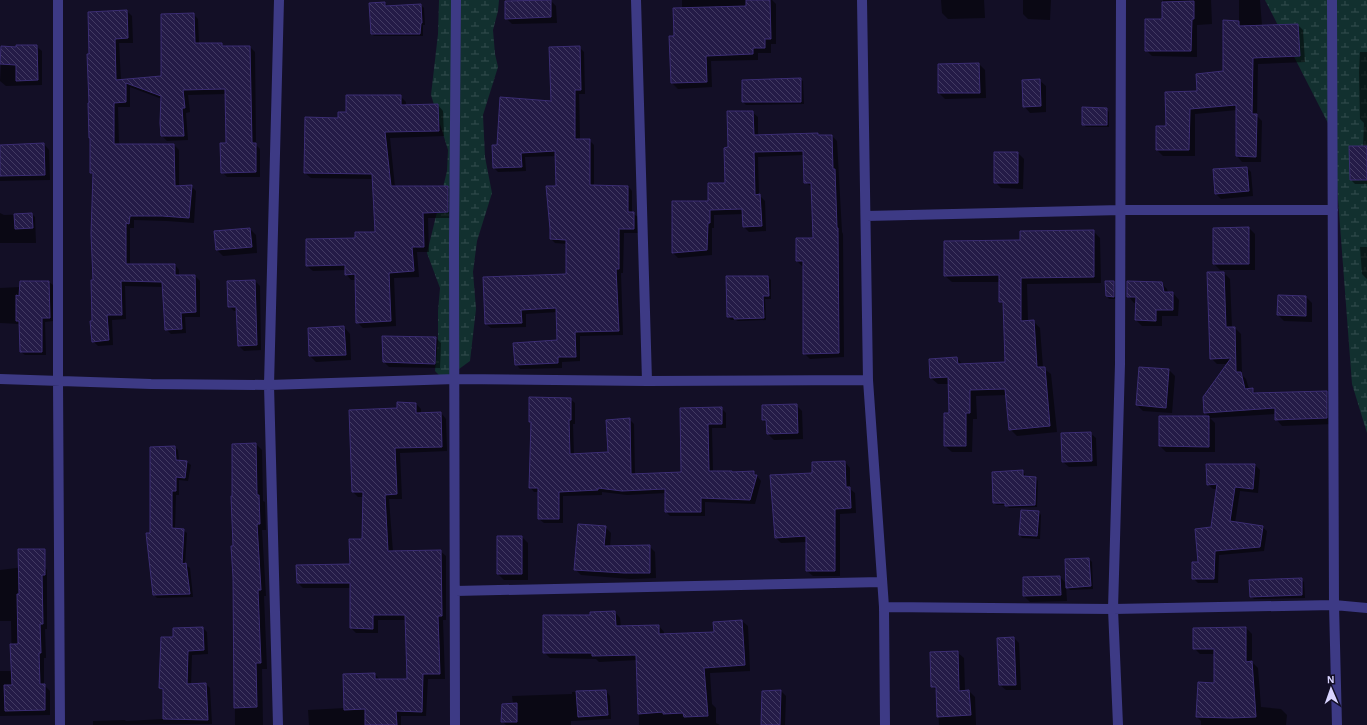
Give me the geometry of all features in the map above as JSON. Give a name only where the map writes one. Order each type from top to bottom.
[{"type":"street","points":[[58,0],[60,725]]},
{"type":"street","points":[[278,725],[269,385],[279,0]]},
{"type":"street","points":[[455,725],[454,244],[456,0]]},
{"type":"street","points":[[636,0],[647,381]]},
{"type":"street","points":[[862,0],[868,380],[884,607],[885,725]]},
{"type":"street","points":[[1118,725],[1113,609],[1120,364],[1121,0]]},
{"type":"street","points":[[1332,0],[1334,210],[1334,605],[1337,725]]},
{"type":"street","points":[[866,216],[1121,210],[1334,210]]},
{"type":"street","points":[[0,379],[151,384],[269,385],[455,379],[647,381],[868,380]]},
{"type":"street","points":[[455,591],[882,582]]},
{"type":"street","points":[[884,607],[1113,609],[1334,605],[1367,608]]},
{"type":"green space","points":[[439,0],[499,0],[493,30],[495,54],[498,67],[483,115],[485,157],[492,193],[477,241],[473,272],[476,309],[470,361],[444,380],[435,371],[440,288],[427,253],[447,171],[448,150],[431,95],[438,34]]},
{"type":"green space","points":[[1265,0],[1367,0],[1367,433],[1352,384],[1333,133]]},
{"type":"building","points":[[551,0],[551,17],[505,19],[505,1]]},
{"type":"building","points":[[746,0],[770,0],[771,39],[765,39],[765,48],[753,48],[753,54],[706,56],[707,82],[671,83],[669,36],[674,36],[673,8],[746,6]]},
{"type":"building","points":[[1194,1],[1191,51],[1145,51],[1145,19],[1162,19],[1162,2]]},
{"type":"building","points":[[385,2],[385,6],[421,4],[422,23],[420,34],[371,34],[369,3]]},
{"type":"building","points":[[127,10],[128,38],[115,39],[116,80],[161,76],[161,14],[194,13],[195,43],[222,43],[222,46],[250,46],[252,143],[256,143],[256,172],[221,173],[220,143],[226,143],[225,89],[183,90],[185,108],[182,108],[184,136],[161,136],[161,96],[126,83],[126,102],[114,103],[114,144],[174,144],[175,186],[192,185],[189,218],[130,216],[129,224],[126,223],[126,264],[175,264],[175,275],[195,275],[196,312],[181,313],[182,329],[165,330],[162,282],[121,281],[122,315],[107,315],[109,340],[92,342],[90,321],[92,321],[91,280],[93,280],[91,234],[93,173],[90,173],[87,54],[89,54],[88,12]]},
{"type":"building","points":[[1223,20],[1239,21],[1239,26],[1298,24],[1300,56],[1253,58],[1252,114],[1257,114],[1256,157],[1236,156],[1236,105],[1190,109],[1189,150],[1156,150],[1156,126],[1166,126],[1165,92],[1197,91],[1196,74],[1223,71]]},
{"type":"building","points":[[16,45],[37,45],[38,80],[16,81],[16,65],[0,64],[1,46],[16,47]]},
{"type":"building","points":[[580,46],[581,90],[575,90],[575,139],[590,139],[590,185],[628,186],[628,212],[634,212],[634,229],[619,229],[619,269],[616,269],[619,331],[575,332],[576,357],[558,357],[558,363],[515,365],[513,343],[557,340],[556,308],[521,310],[522,323],[485,324],[483,277],[566,274],[566,240],[550,239],[546,186],[556,186],[555,151],[521,153],[522,167],[493,168],[492,145],[497,145],[500,97],[551,101],[549,47]]},
{"type":"building","points":[[979,63],[980,93],[938,93],[938,64]]},
{"type":"building","points":[[801,78],[801,102],[742,102],[742,80]]},
{"type":"building","points":[[1040,79],[1041,106],[1023,107],[1022,80]]},
{"type":"building","points":[[346,95],[401,95],[401,105],[438,104],[439,131],[385,132],[391,186],[448,186],[448,212],[423,213],[424,247],[412,247],[414,271],[389,273],[391,321],[356,323],[355,274],[345,275],[345,265],[306,266],[306,239],[355,238],[355,232],[375,232],[372,174],[304,173],[305,117],[338,118],[338,112],[346,112]]},
{"type":"building","points":[[1082,107],[1107,108],[1107,125],[1082,125]]},
{"type":"building","points":[[727,111],[753,111],[754,135],[818,133],[818,135],[832,135],[838,228],[839,353],[803,354],[803,261],[796,261],[796,238],[813,238],[811,183],[804,183],[803,151],[754,152],[755,195],[760,194],[762,226],[743,227],[742,209],[710,210],[707,250],[672,253],[672,201],[708,201],[708,183],[725,183],[724,148],[728,147]]},
{"type":"building","points":[[44,143],[45,175],[0,176],[0,145]]},
{"type":"building","points":[[1349,146],[1367,146],[1367,180],[1350,180]]},
{"type":"building","points":[[994,152],[1018,152],[1018,183],[994,183]]},
{"type":"building","points":[[1247,167],[1249,191],[1215,194],[1213,169]]},
{"type":"building","points":[[32,213],[33,228],[15,229],[14,214]]},
{"type":"building","points":[[1249,227],[1249,264],[1213,264],[1213,228]]},
{"type":"building","points":[[250,228],[252,247],[216,250],[214,231]]},
{"type":"building","points":[[1094,230],[1094,277],[1021,278],[1021,321],[1034,320],[1037,367],[1045,367],[1050,426],[1009,430],[1005,389],[970,390],[970,413],[966,413],[966,446],[944,446],[944,413],[949,413],[948,377],[930,378],[929,359],[957,357],[958,364],[1005,362],[1003,302],[999,302],[999,275],[944,276],[944,241],[1020,240],[1020,231]]},
{"type":"building","points":[[1207,272],[1224,272],[1226,327],[1235,327],[1236,372],[1241,372],[1245,389],[1253,388],[1253,393],[1327,391],[1327,418],[1275,420],[1275,408],[1204,413],[1203,397],[1231,358],[1210,359]]},
{"type":"building","points":[[726,276],[768,276],[769,296],[763,296],[764,318],[734,319],[734,317],[727,317]]},
{"type":"building","points":[[255,280],[257,345],[238,346],[236,307],[228,307],[227,281]]},
{"type":"building","points":[[20,281],[49,281],[50,318],[42,318],[42,352],[20,352],[19,321],[16,321],[16,295],[19,296]]},
{"type":"building","points":[[1105,281],[1114,281],[1114,297],[1106,296]]},
{"type":"building","points":[[1127,281],[1162,282],[1164,292],[1173,292],[1173,310],[1156,310],[1156,321],[1135,320],[1136,297],[1127,297]]},
{"type":"building","points":[[1278,295],[1306,296],[1306,316],[1277,315]]},
{"type":"building","points":[[344,326],[346,355],[309,356],[308,328]]},
{"type":"building","points":[[382,336],[436,337],[435,364],[383,362]]},
{"type":"building","points":[[1139,367],[1169,369],[1166,408],[1136,405]]},
{"type":"building","points":[[529,397],[571,398],[571,420],[569,420],[570,454],[608,452],[606,420],[630,418],[631,474],[681,472],[680,408],[722,407],[722,424],[708,424],[709,471],[754,471],[754,475],[757,475],[750,500],[701,498],[701,512],[665,512],[665,489],[622,491],[598,488],[598,490],[559,492],[559,519],[538,519],[538,488],[529,488],[531,422],[529,422]]},
{"type":"building","points":[[397,402],[416,403],[416,413],[441,412],[442,447],[395,448],[397,494],[385,495],[388,551],[441,550],[442,616],[438,616],[440,674],[423,674],[422,712],[396,711],[397,725],[365,725],[365,709],[344,710],[343,674],[375,673],[375,679],[407,679],[405,615],[373,615],[373,629],[350,628],[350,583],[297,583],[296,565],[350,564],[349,539],[362,539],[363,492],[352,492],[349,410],[397,408]]},
{"type":"building","points":[[797,404],[798,433],[767,434],[766,420],[762,420],[762,405]]},
{"type":"building","points":[[1159,416],[1209,416],[1209,447],[1159,446]]},
{"type":"building","points":[[1091,432],[1092,461],[1062,462],[1061,433]]},
{"type":"building","points":[[256,443],[257,495],[259,495],[260,524],[257,524],[261,590],[258,590],[261,663],[256,663],[257,707],[234,708],[233,577],[231,546],[233,546],[231,496],[232,444]]},
{"type":"building","points":[[175,446],[176,460],[187,461],[185,478],[176,477],[176,491],[172,491],[172,528],[184,529],[182,564],[186,563],[190,594],[153,595],[146,533],[150,533],[150,447]]},
{"type":"building","points":[[845,461],[846,487],[850,487],[851,508],[835,509],[835,571],[806,571],[806,536],[775,538],[770,475],[812,473],[812,462]]},
{"type":"building","points":[[1206,464],[1255,464],[1253,489],[1235,487],[1230,521],[1263,526],[1260,547],[1215,551],[1214,579],[1192,579],[1192,562],[1198,562],[1195,529],[1211,527],[1217,484],[1207,485]]},
{"type":"building","points":[[1023,470],[1023,476],[1036,477],[1035,505],[1005,506],[1005,503],[993,503],[992,472]]},
{"type":"building","points":[[1021,510],[1039,511],[1037,536],[1019,535]]},
{"type":"building","points":[[578,524],[606,526],[604,546],[650,545],[650,573],[574,570]]},
{"type":"building","points":[[497,536],[522,536],[522,574],[497,574]]},
{"type":"building","points":[[18,549],[45,549],[45,575],[42,575],[43,624],[40,624],[41,653],[39,653],[40,684],[45,684],[45,710],[5,711],[4,685],[12,685],[10,644],[18,644]]},
{"type":"building","points":[[1089,558],[1091,586],[1066,588],[1065,559]]},
{"type":"building","points":[[1060,576],[1061,595],[1023,596],[1023,577]]},
{"type":"building","points":[[1302,578],[1302,595],[1250,597],[1249,580]]},
{"type":"building","points":[[615,611],[616,626],[659,625],[659,634],[714,632],[713,622],[742,620],[745,665],[704,668],[708,716],[684,717],[683,713],[663,714],[663,712],[638,714],[636,655],[592,656],[592,653],[543,653],[543,615],[590,615],[590,612]]},
{"type":"building","points":[[203,627],[204,650],[188,651],[187,684],[206,683],[208,720],[163,719],[163,689],[159,688],[161,637],[173,637],[173,628]]},
{"type":"building","points":[[1246,627],[1246,662],[1252,661],[1256,717],[1196,717],[1198,682],[1214,683],[1214,649],[1193,649],[1193,628]]},
{"type":"building","points":[[1014,637],[1016,685],[999,685],[997,638]]},
{"type":"building","points":[[958,651],[959,691],[969,690],[971,715],[937,717],[936,687],[931,687],[930,652]]},
{"type":"building","points":[[606,690],[608,715],[578,717],[576,691]]},
{"type":"building","points":[[781,690],[780,725],[761,725],[762,691]]},
{"type":"building","points":[[517,703],[517,722],[501,722],[502,704]]}]
